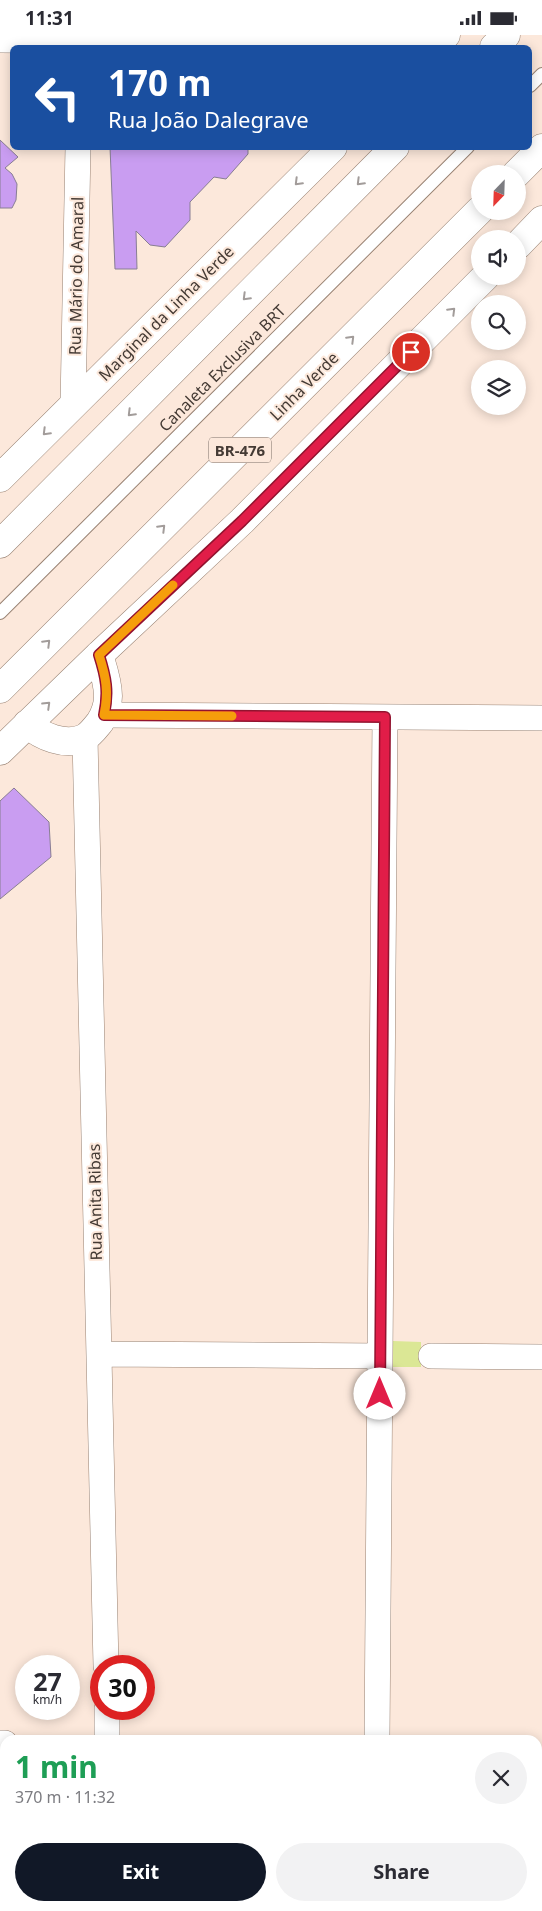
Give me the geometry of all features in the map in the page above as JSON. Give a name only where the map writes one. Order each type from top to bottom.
[{"type":"main road","points":[[496,45],[506,35]]},
{"type":"main road","points":[[525,165],[542,148]]},
{"type":"main road","name":"Marginal da Linha Verde","points":[[0,478],[329,150]]},
{"type":"main road","points":[[0,544],[392,150]]},
{"type":"main road","name":"Linha Verde","points":[[0,689],[471,219]]},
{"type":"main road","points":[[526,237],[542,220]]},
{"type":"main road","points":[[0,751],[242,521],[477,285]]},
{"type":"main road","points":[[0,531],[35,509]]},
{"type":"main road","points":[[27,724],[37,733],[52,739],[69,741],[85,738],[96,728],[104,715],[108,697],[99,655]]},
{"type":"street","points":[[0,40],[439,42]]},
{"type":"street","name":"Rua Mário do Amaral","points":[[73,405],[78,150]]},
{"type":"street","points":[[104,715],[542,718]]},
{"type":"street","points":[[377,1735],[385,717]]},
{"type":"street","name":"Rua Anita Ribas","points":[[85,738],[106,1655]]},
{"type":"street","points":[[99,1354],[380,1356]]},
{"type":"street","points":[[431,1356],[542,1357]]},
{"type":"street","points":[[107,1720],[108,1735]]},
{"type":"lane","points":[[532,83],[542,74]]},
{"type":"lane","name":"Canaleta Exclusiva BRT","points":[[0,613],[465,150]]},
{"type":"green space","points":[[393,1341],[421,1342],[421,1367],[393,1367]]},
{"type":"building","points":[[0,140],[18,157],[5,168],[12,174],[17,184],[16,200],[12,208],[0,208]]},
{"type":"building","points":[[110,150],[248,150],[248,154],[226,179],[214,177],[190,202],[190,220],[165,247],[150,245],[136,231],[137,269],[115,269]]},
{"type":"building","points":[[14,788],[49,822],[51,857],[0,899],[0,801]]},
{"type":"slow traffic","points":[[173,585],[99,655],[108,697],[104,715],[232,716]]},
{"type":"route","points":[[380,1394],[385,717],[104,715],[108,697],[99,655],[242,521],[411,352]]}]
